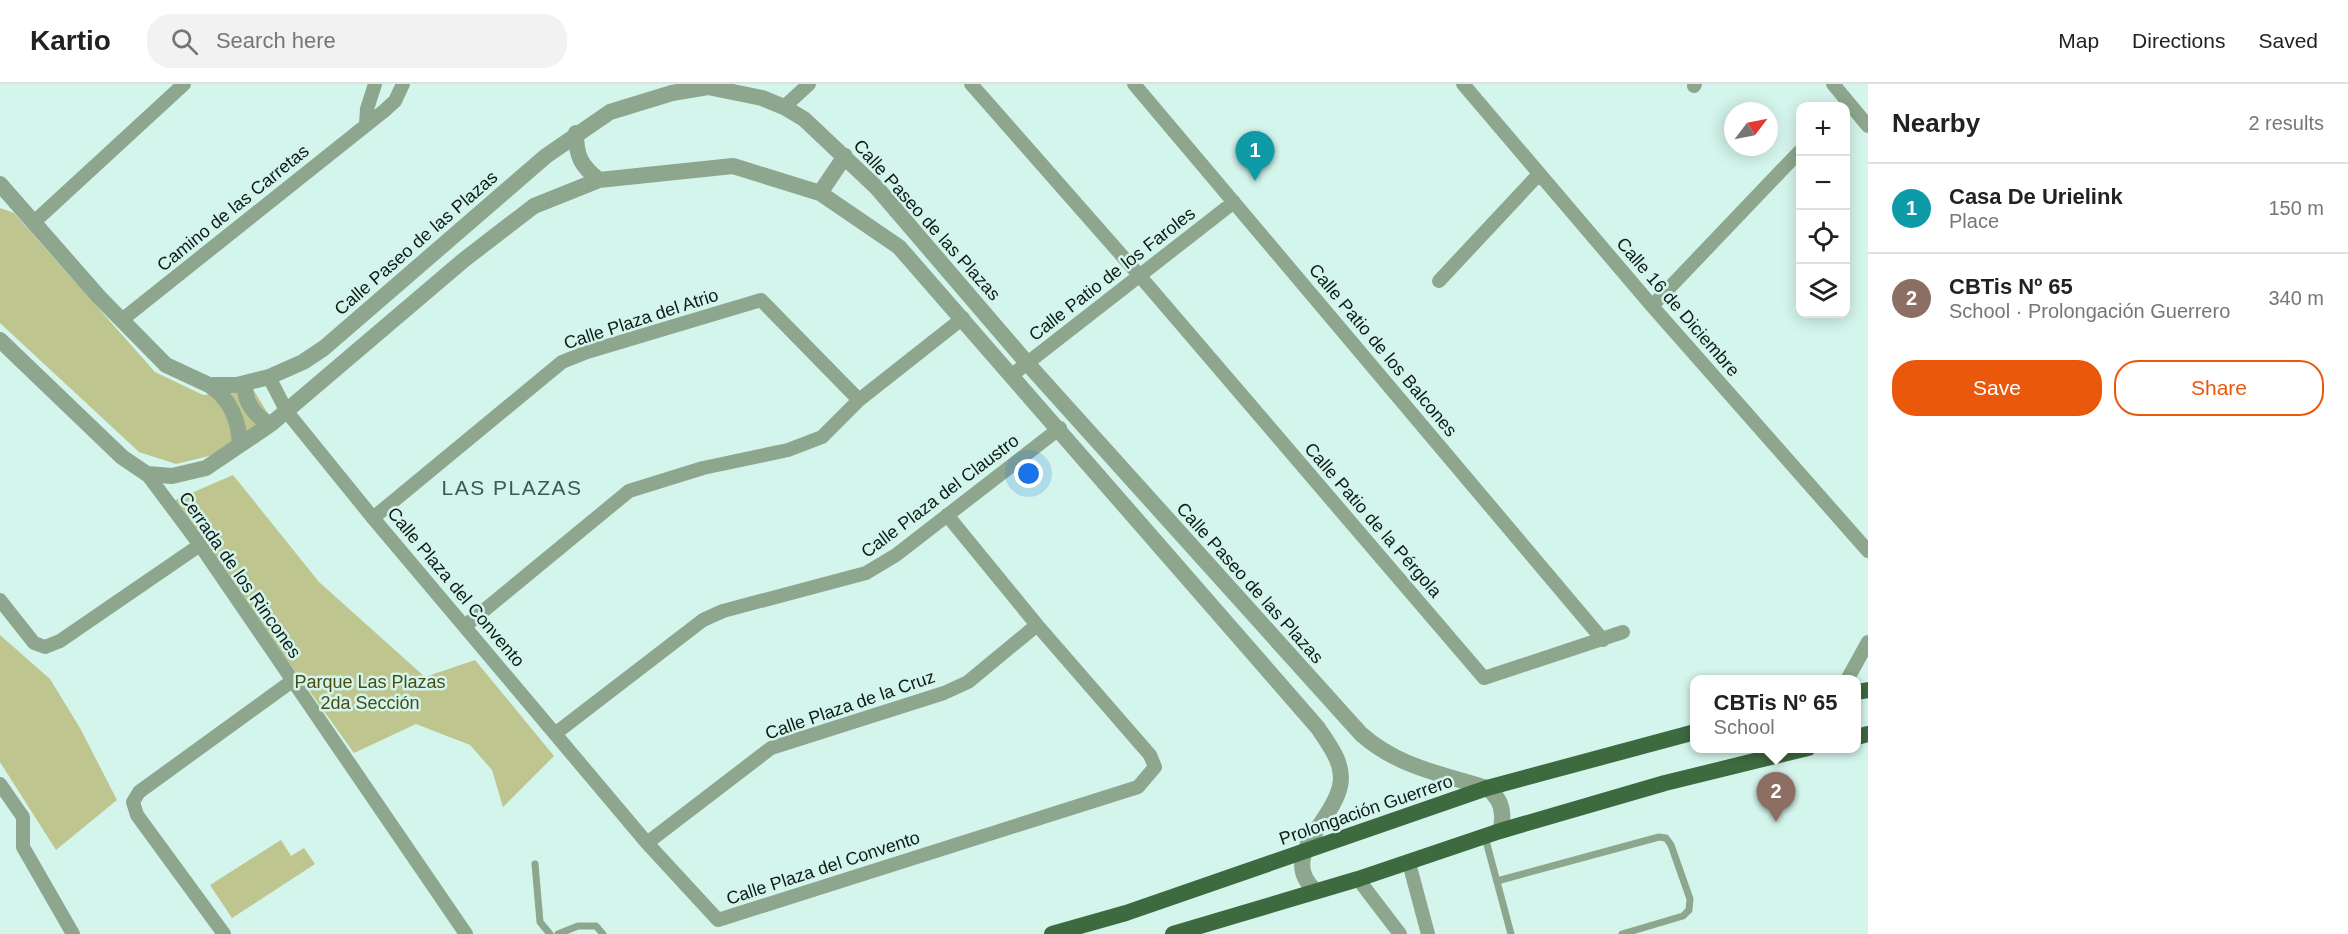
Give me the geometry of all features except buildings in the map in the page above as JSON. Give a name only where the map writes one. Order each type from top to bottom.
[{"type":"main road","name":"Prolongación Guerrero","points":[[1059,933],[1126,913],[1487,788],[1690,733]]},
{"type":"main road","points":[[1173,934],[1359,879],[1492,834],[1665,783],[1788,753]]},
{"type":"street","points":[[33,223],[184,84]]},
{"type":"street","points":[[366,125],[367,109],[375,84]]},
{"type":"street","name":"Camino de las Carretas","points":[[123,319],[395,101],[403,84]]},
{"type":"street","points":[[784,107],[809,84]]},
{"type":"street","points":[[971,84],[1139,274]]},
{"type":"street","name":"Calle Patio de los Balcones","points":[[1134,84],[1603,640]]},
{"type":"street","name":"Calle 16 de Diciembre","points":[[1463,84],[1652,306],[1868,551]]},
{"type":"street","points":[[1833,84],[1844,102]]},
{"type":"street","name":"Calle Paseo de las Plazas","points":[[0,184],[99,297],[166,365],[209,385],[246,383],[269,377],[303,362],[324,348],[576,133],[610,112],[672,93],[709,86],[784,107],[817,130],[877,188],[1027,363],[1361,735],[1379,750],[1414,767],[1487,788]]},
{"type":"street","points":[[1850,109],[1868,126]]},
{"type":"street","points":[[576,133],[579,160],[585,169],[599,180]]},
{"type":"street","points":[[1652,306],[1796,155]]},
{"type":"street","points":[[820,193],[845,156]]},
{"type":"street","points":[[0,340],[108,445],[147,474],[172,476],[195,472],[216,463],[287,412],[465,259],[534,206],[599,180],[733,166],[820,193],[899,247],[1293,696],[1332,748],[1338,763],[1340,787],[1306,850],[1300,870],[1307,883],[1316,891]]},
{"type":"street","points":[[1439,281],[1539,174]]},
{"type":"street","name":"Calle Patio de los Faroles","points":[[1012,375],[1234,202]]},
{"type":"street","name":"Calle Patio de la Pérgola","points":[[1139,274],[1484,678],[1623,632]]},
{"type":"street","name":"Calle Plaza del Atrio","points":[[373,518],[562,362],[587,352],[762,300],[859,400]]},
{"type":"street","points":[[465,626],[629,491],[703,468],[788,450],[822,437],[859,400],[963,318]]},
{"type":"street","name":"Calle Plaza del Convento","points":[[269,377],[287,412],[373,518],[647,843],[718,920],[1138,787],[1155,767],[1150,755],[1037,625],[947,515]]},
{"type":"street","points":[[246,383],[245,392],[249,402],[258,416],[271,424]]},
{"type":"street","points":[[209,385],[231,409],[239,430],[240,445]]},
{"type":"street","name":"Calle Plaza del Claustro","points":[[556,733],[703,620],[723,611],[866,573],[947,515],[1060,428]]},
{"type":"street","name":"Cerrada de los Rincones","points":[[147,474],[200,545],[466,934]]},
{"type":"street","points":[[0,600],[34,643],[45,647],[60,641],[200,545]]},
{"type":"street","name":"Calle Plaza de la Cruz","points":[[647,843],[771,748],[944,693],[968,682],[1037,625]]},
{"type":"street","points":[[1866,644],[1868,660]]},
{"type":"street","points":[[1850,675],[1866,644]]},
{"type":"street","points":[[224,934],[137,815],[133,802],[139,792],[292,681]]},
{"type":"street","points":[[0,784],[23,817],[23,847],[73,934]]},
{"type":"street","points":[[1487,788],[1494,793],[1502,807],[1492,834]]},
{"type":"street","points":[[1409,863],[1428,934]]},
{"type":"street","points":[[1359,879],[1400,934]]},
{"type":"lane","points":[[1492,834],[1497,881],[1511,934]]},
{"type":"lane","points":[[1497,881],[1659,837],[1666,838],[1671,845],[1690,899],[1689,910],[1683,916],[1622,934]]},
{"type":"lane","points":[[535,864],[540,922],[550,934]]},
{"type":"lane","points":[[558,934],[587,925],[596,926],[603,934]]},
{"type":"green space","points":[[0,208],[14,213],[155,372],[203,395],[253,389],[270,417],[213,455],[176,464],[139,452],[0,323]]},
{"type":"green space","name":"Parque Las Plazas 2da Sección","points":[[233,475],[319,582],[425,677],[475,660],[554,756],[503,807],[492,770],[470,745],[416,724],[354,753],[173,501]]},
{"type":"green space","points":[[0,635],[50,679],[80,728],[117,800],[56,850],[0,762]]},
{"type":"green space","points":[[281,840],[291,856],[304,848],[315,864],[232,918],[210,885]]},
{"type":"place","name":"Casa De Urielink","points":[[1255,181]]},
{"type":"place","name":"CBTis Nº 65","points":[[1776,822]]},
{"type":"district","name":"LAS PLAZAS","points":[[512,487]]}]
